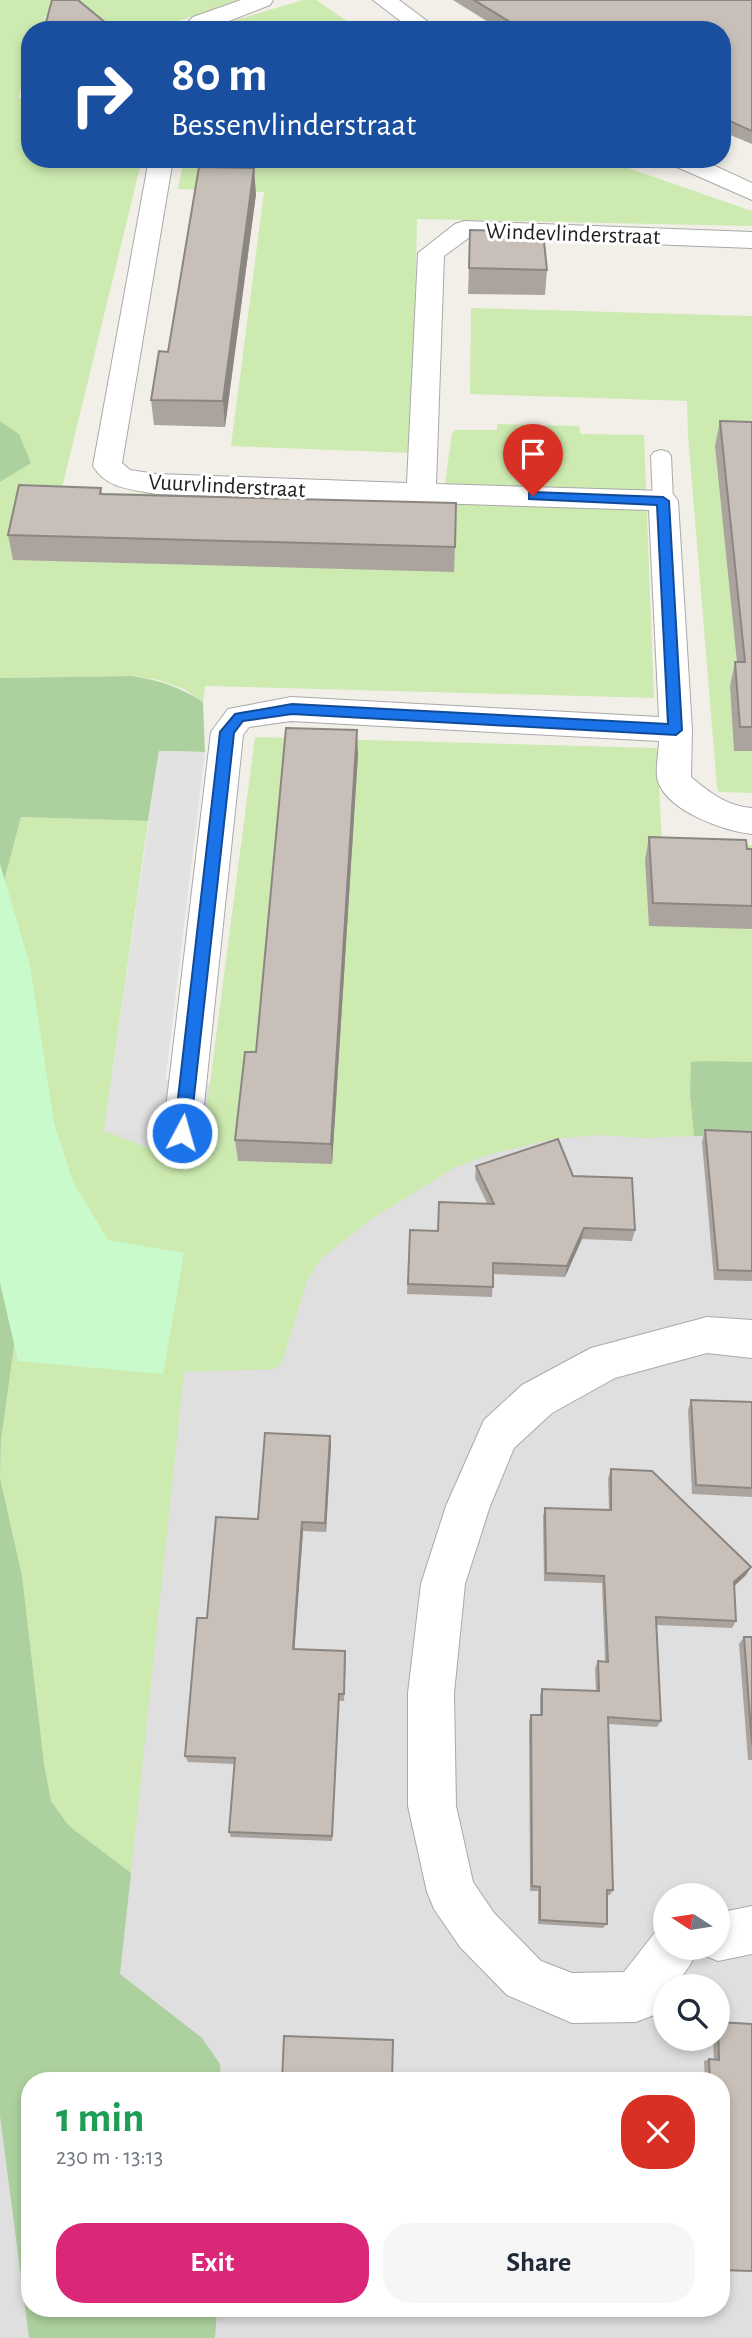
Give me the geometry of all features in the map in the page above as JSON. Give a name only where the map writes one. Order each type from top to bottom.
[{"type":"street","points":[[204,21],[262,0]]},
{"type":"street","points":[[384,0],[415,21]]},
{"type":"street","name":"Vuurvlinderstraat","points":[[159,168],[107,466],[121,478],[156,484],[663,501]]},
{"type":"street","points":[[699,168],[752,192]]},
{"type":"street","name":"Windevlinderstraat","points":[[421,492],[431,253],[464,229],[752,240]]},
{"type":"street","points":[[663,501],[676,730],[674,781],[706,809],[734,820],[752,821]]},
{"type":"street","points":[[182,1133],[227,732],[239,717],[292,709],[676,730]]},
{"type":"street","points":[[664,1960],[636,1997],[572,1998],[524,1978],[477,1930],[451,1892],[432,1806],[431,1693],[443,1584],[468,1506],[499,1434],[537,1399],[606,1360],[707,1335],[752,1339]]},
{"type":"street","points":[[730,1935],[752,1930]]},
{"type":"lane","points":[[661,456],[663,501]]},
{"type":"shaded area","points":[[159,751],[205,752],[159,1133],[104,1131]]},
{"type":"shaded area","points":[[0,1067],[568,1112],[752,1119],[752,2338],[0,2338]]},
{"type":"green space","points":[[0,0],[243,0],[178,21],[63,21],[72,8],[43,17],[47,21],[21,21],[21,87],[18,98],[21,98],[21,168],[140,168],[61,492],[443,498],[452,433],[456,430],[497,430],[497,424],[579,426],[581,434],[644,435],[654,698],[205,686],[203,702],[184,689],[158,680],[132,676],[0,678],[0,482],[30,463],[19,434],[0,421]]},
{"type":"green space","points":[[303,0],[316,0],[347,21],[232,21]]},
{"type":"green space","points":[[182,168],[628,168],[752,211],[752,226],[417,219],[412,453],[231,446],[264,192],[178,189]]},
{"type":"green space","points":[[471,308],[752,316],[752,793],[719,792],[717,787],[687,401],[470,394]]},
{"type":"green space","points":[[0,421],[19,434],[31,463],[0,482]]},
{"type":"green space","points":[[132,676],[169,685],[203,702],[205,752],[159,751],[148,821],[21,817],[0,897],[0,678]]},
{"type":"green space","points":[[255,737],[657,748],[662,843],[752,845],[752,1062],[692,1062],[690,1096],[694,1136],[645,1138],[598,1135],[553,1139],[487,1155],[454,1168],[370,1220],[320,1260],[307,1281],[282,1363],[275,1369],[184,1372],[131,1873],[69,1826],[51,1801],[44,1764],[22,1576],[0,1478],[1,1439],[36,1190],[0,897],[21,817],[148,821],[104,1131],[199,1167]]},
{"type":"green space","points":[[0,864],[30,965],[54,1123],[73,1182],[108,1240],[184,1253],[163,1374],[18,1361],[0,1283]]},
{"type":"green space","points":[[691,1062],[752,1062],[752,1138],[694,1136],[690,1096]]},
{"type":"green space","points":[[0,1161],[36,1190],[1,1439],[0,1478]]},
{"type":"green space","points":[[0,1478],[22,1576],[44,1764],[51,1801],[69,1826],[131,1873],[120,1974],[202,2038],[220,2064],[220,2072],[21,2072],[21,2277],[0,2116]]},
{"type":"green space","points":[[26,2317],[216,2317],[215,2338],[29,2338]]},
{"type":"building","points":[[52,0],[78,0],[104,21],[46,21]]},
{"type":"building","points":[[474,0],[752,0],[752,131],[731,122],[731,21],[508,21]]},
{"type":"building","points":[[199,168],[254,168],[223,401],[151,400],[159,351],[168,352]]},
{"type":"building","points":[[470,230],[543,232],[547,270],[469,268]]},
{"type":"building","points":[[720,421],[752,422],[752,727],[740,727],[735,662],[745,662]]},
{"type":"building","points":[[19,485],[101,488],[100,494],[456,503],[455,547],[8,535]]},
{"type":"building","points":[[286,728],[357,730],[331,1144],[235,1140],[245,1052],[256,1052]]},
{"type":"building","points":[[649,837],[746,840],[747,849],[752,849],[752,906],[653,903]]},
{"type":"building","points":[[705,1130],[752,1132],[752,1271],[718,1270]]},
{"type":"building","points":[[558,1139],[573,1176],[632,1178],[635,1230],[584,1228],[567,1266],[493,1263],[493,1287],[408,1284],[410,1230],[438,1231],[439,1202],[494,1204],[476,1166]]},
{"type":"building","points":[[691,1400],[752,1402],[752,1488],[696,1485]]},
{"type":"building","points":[[265,1433],[330,1436],[325,1523],[302,1522],[293,1649],[345,1651],[344,1694],[339,1694],[332,1836],[229,1832],[235,1758],[185,1756],[197,1618],[207,1618],[216,1517],[258,1519]]},
{"type":"building","points":[[611,1469],[652,1471],[751,1567],[734,1582],[736,1621],[656,1617],[661,1721],[608,1717],[613,1890],[607,1890],[607,1924],[540,1920],[540,1887],[532,1886],[531,1715],[542,1715],[542,1689],[599,1691],[598,1661],[608,1662],[604,1576],[546,1573],[545,1508],[611,1510]]},
{"type":"building","points":[[744,1637],[752,1637],[752,1745]]},
{"type":"building","points":[[730,2023],[752,2024],[752,2271],[730,2270],[730,2072],[710,2072],[709,2059],[719,2060],[719,2051],[730,2051]]},
{"type":"building","points":[[284,2036],[393,2040],[392,2072],[282,2072]]},
{"type":"route","points":[[182,1133],[227,732],[239,717],[292,709],[676,730],[663,501],[533,496]]}]
